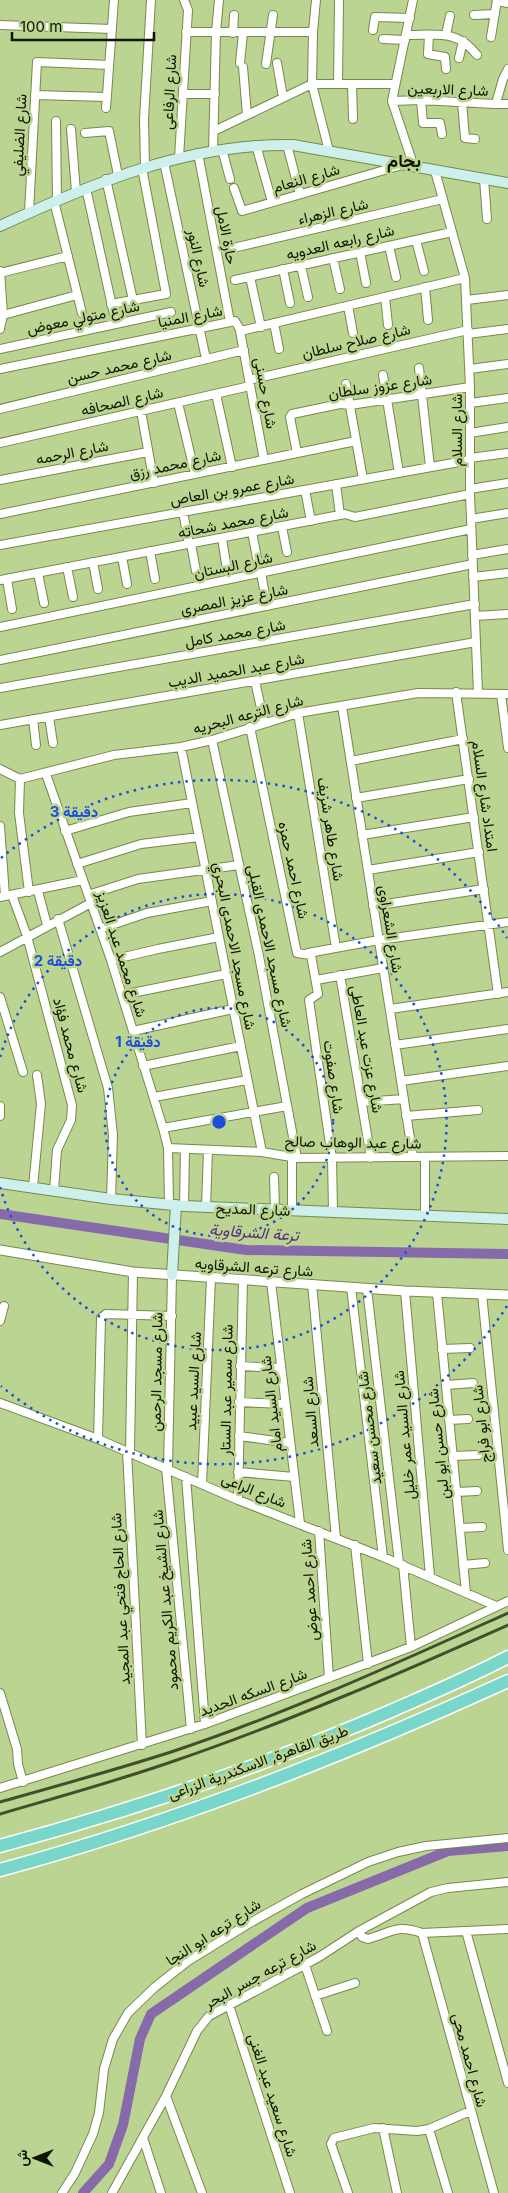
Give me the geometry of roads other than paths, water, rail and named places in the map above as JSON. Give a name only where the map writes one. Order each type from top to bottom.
[{"type":"highway","name":"طريق القاهرة, الاسكندرية الزراعى","points":[[0,1846],[177,1793],[322,1740],[456,1683],[508,1657]]},
{"type":"highway","name":"طريق القاهرة, الاسكندرية الزراعى","points":[[0,1870],[175,1816],[272,1780],[345,1752],[508,1681]]},
{"type":"main road","points":[[0,226],[56,200],[118,175],[198,153],[256,145],[287,145],[329,151],[402,166],[508,183]]},
{"type":"main road","name":"شارع المديح","points":[[0,1183],[112,1199],[176,1205],[508,1219]]},
{"type":"main road","points":[[173,1270],[176,1205]]},
{"type":"street","points":[[106,108],[114,0]]},
{"type":"street","points":[[111,304],[166,293],[144,168],[144,119],[151,0]]},
{"type":"street","name":"شارع الرفاعى","points":[[179,158],[188,10],[184,0]]},
{"type":"street","points":[[219,0],[216,32],[214,131],[218,150],[230,179]]},
{"type":"street","points":[[316,0],[312,32],[312,84],[329,151]]},
{"type":"street","points":[[338,84],[339,0]]},
{"type":"street","points":[[413,0],[392,101],[414,167]]},
{"type":"street","points":[[491,37],[497,1],[508,3]]},
{"type":"street","points":[[474,15],[495,14]]},
{"type":"street","points":[[233,33],[234,15]]},
{"type":"street","points":[[266,64],[273,15]]},
{"type":"street","points":[[446,36],[450,16]]},
{"type":"street","points":[[373,30],[376,17],[410,18]]},
{"type":"street","points":[[0,25],[112,29]]},
{"type":"street","points":[[186,32],[312,32]]},
{"type":"street","points":[[243,33],[241,65],[247,115]]},
{"type":"street","points":[[429,35],[428,54],[446,57],[446,69]]},
{"type":"street","points":[[383,38],[429,35],[446,36],[468,43],[477,55]]},
{"type":"street","points":[[459,58],[463,41]]},
{"type":"street","name":"شارع الضليفي","points":[[29,212],[36,63],[38,61],[109,65]]},
{"type":"street","points":[[278,63],[283,97]]},
{"type":"street","name":"شارع الاربعين","points":[[392,101],[422,100],[495,104],[508,69]]},
{"type":"street","points":[[214,131],[312,84],[395,84]]},
{"type":"street","points":[[352,84],[353,120]]},
{"type":"street","points":[[183,94],[215,94]]},
{"type":"street","points":[[35,95],[107,97]]},
{"type":"street","points":[[422,100],[423,123],[440,123],[442,134]]},
{"type":"street","points":[[462,102],[466,139],[475,139]]},
{"type":"street","points":[[495,104],[508,104]]},
{"type":"street","points":[[56,121],[56,200],[82,313]]},
{"type":"street","points":[[71,130],[76,192]]},
{"type":"street","points":[[85,133],[109,131],[118,175]]},
{"type":"street","points":[[256,145],[272,202]]},
{"type":"street","points":[[287,145],[300,194]]},
{"type":"street","name":"حارة الامل","points":[[198,153],[230,322]]},
{"type":"street","name":"شارع النور","points":[[164,162],[206,359]]},
{"type":"street","name":"شارع النعام","points":[[234,188],[241,211],[402,166]]},
{"type":"street","name":"شارع السلام","points":[[435,171],[465,278],[467,300],[470,369],[471,529],[478,693]]},
{"type":"street","points":[[484,179],[487,219]]},
{"type":"street","points":[[106,180],[133,300]]},
{"type":"street","points":[[86,188],[116,324]]},
{"type":"street","name":"شارع الزهراء","points":[[229,249],[443,199]]},
{"type":"street","name":"شارع رابعه العدويه","points":[[235,280],[452,232]]},
{"type":"street","points":[[416,240],[424,271]]},
{"type":"street","points":[[389,246],[396,277]]},
{"type":"street","points":[[360,252],[366,283]]},
{"type":"street","points":[[0,329],[3,315],[0,272],[68,256]]},
{"type":"street","points":[[333,258],[340,289]]},
{"type":"street","points":[[301,266],[308,297]]},
{"type":"street","points":[[283,269],[290,303]]},
{"type":"street","points":[[250,277],[261,326]]},
{"type":"street","name":"شارع المنيا","points":[[0,369],[230,322],[237,322],[240,331],[465,278]]},
{"type":"street","points":[[425,288],[428,320]]},
{"type":"street","points":[[3,315],[78,295]]},
{"type":"street","points":[[467,300],[508,295]]},
{"type":"street","points":[[385,297],[388,325]]},
{"type":"street","points":[[348,306],[353,333]]},
{"type":"street","name":"شارع متولي معوض","points":[[0,349],[171,312]]},
{"type":"street","points":[[274,323],[280,349]]},
{"type":"street","name":"شارع صلاح سلطان","points":[[250,383],[468,332],[508,329]]},
{"type":"street","name":"شارع حسنى","points":[[240,331],[264,460]]},
{"type":"street","name":"شارع محمد حسن","points":[[0,409],[244,350]]},
{"type":"street","points":[[470,369],[508,364]]},
{"type":"street","points":[[419,368],[430,467]]},
{"type":"street","points":[[383,375],[399,473]]},
{"type":"street","name":"شارع الصحافه","points":[[0,443],[216,394],[250,383]]},
{"type":"street","points":[[346,384],[363,479]]},
{"type":"street","name":"شارع عزوز سلطان","points":[[297,453],[290,417],[293,413],[340,404],[350,405],[470,386]]},
{"type":"street","points":[[216,394],[232,467]]},
{"type":"street","points":[[470,403],[508,398]]},
{"type":"street","points":[[178,403],[195,474]]},
{"type":"street","points":[[141,411],[154,483]]},
{"type":"street","points":[[470,433],[508,427]]},
{"type":"street","name":"شارع محمد رزق","points":[[0,514],[356,441]]},
{"type":"street","name":"شارع الرحمه","points":[[0,480],[148,452]]},
{"type":"street","name":"شارع عمرو بن العاص","points":[[0,545],[508,453]]},
{"type":"street","name":"شارع محمد شحاته","points":[[3,579],[340,515],[346,514],[355,517],[508,483]]},
{"type":"street","points":[[336,484],[340,515]]},
{"type":"street","points":[[305,490],[311,521]]},
{"type":"street","points":[[183,512],[196,572]]},
{"type":"street","points":[[471,519],[508,513]]},
{"type":"street","points":[[282,527],[287,552]]},
{"type":"street","name":"شارع البستان","points":[[0,627],[471,529]]},
{"type":"street","points":[[252,532],[257,558]]},
{"type":"street","points":[[222,538],[226,564]]},
{"type":"street","points":[[472,555],[508,549]]},
{"type":"street","points":[[150,551],[155,579]]},
{"type":"street","points":[[122,557],[127,584]]},
{"type":"street","points":[[93,562],[98,589]]},
{"type":"street","name":"شارع عزيز المصرى","points":[[0,660],[473,564]]},
{"type":"street","points":[[67,567],[73,597]]},
{"type":"street","points":[[38,573],[44,603]]},
{"type":"street","points":[[260,573],[267,606]]},
{"type":"street","points":[[473,577],[508,573]]},
{"type":"street","points":[[3,579],[12,609]]},
{"type":"street","name":"شارع محمد كامل","points":[[0,688],[475,604]]},
{"type":"street","points":[[475,616],[508,614]]},
{"type":"street","name":"شارع عبد الحميد الديب","points":[[0,725],[476,642]]},
{"type":"street","points":[[255,681],[264,722]]},
{"type":"street","name":"امتداد شارع السلام","points":[[456,692],[498,994]]},
{"type":"street","name":"شارع الترعه البحريه","points":[[20,778],[46,774],[114,756],[212,740],[264,722],[298,713],[418,693],[504,694]]},
{"type":"street","points":[[504,694],[508,748]]},
{"type":"street","name":"شارع الشعراوى","points":[[342,706],[413,1157]]},
{"type":"street","name":"شارع طاهر شريف","points":[[298,713],[336,948]]},
{"type":"street","points":[[49,717],[53,743]]},
{"type":"street","points":[[33,720],[36,745]]},
{"type":"street","name":"شارع احمد حمزه","points":[[250,727],[297,954],[308,953]]},
{"type":"street","points":[[351,761],[463,739]]},
{"type":"street","name":"شارع مسجد الاحمدى القبلى","points":[[212,740],[287,1106],[294,1158],[292,1211]]},
{"type":"street","name":"شارع مسجد الاحمدى البحري","points":[[181,746],[262,1152]]},
{"type":"street","points":[[0,771],[20,778],[20,813],[29,892]]},
{"type":"street","name":"شارع محمد عبد العزيز","points":[[46,774],[111,960],[154,1097],[168,1148],[176,1205]]},
{"type":"street","points":[[356,798],[468,779]]},
{"type":"street","points":[[65,832],[129,812],[192,803]]},
{"type":"street","points":[[362,835],[474,817]]},
{"type":"street","name":"شارع محمد فؤاد","points":[[0,826],[6,896],[27,936],[72,1105],[71,1120],[57,1150],[54,1190]]},
{"type":"street","points":[[76,864],[140,844],[199,836]]},
{"type":"street","points":[[368,870],[479,852]]},
{"type":"street","points":[[0,952],[89,899],[138,879],[239,865]]},
{"type":"street","points":[[6,896],[38,891],[82,880]]},
{"type":"street","points":[[373,906],[484,889]]},
{"type":"street","points":[[38,891],[47,925]]},
{"type":"street","points":[[100,929],[147,914],[212,901]]},
{"type":"street","points":[[58,919],[108,1088],[113,1135],[112,1199]]},
{"type":"street","points":[[383,968],[316,980],[311,955],[308,953],[379,940],[508,922]]},
{"type":"street","points":[[111,960],[158,948],[219,937]]},
{"type":"street","points":[[122,994],[226,974]]},
{"type":"street","name":"شارع عزت عبد العاطى","points":[[340,975],[371,1158]]},
{"type":"street","name":"شارع صفوت","points":[[316,980],[318,995],[309,1000],[332,1158],[333,1212]]},
{"type":"street","points":[[390,1009],[508,992]]},
{"type":"street","points":[[0,997],[23,1072]]},
{"type":"street","points":[[133,1031],[233,1009]]},
{"type":"street","points":[[395,1045],[508,1030]]},
{"type":"street","points":[[143,1066],[241,1046]]},
{"type":"street","points":[[401,1081],[508,1066]]},
{"type":"street","points":[[33,1188],[41,1104],[37,1075]]},
{"type":"street","points":[[154,1097],[247,1080]]},
{"type":"street","points":[[362,1102],[404,1098]]},
{"type":"street","points":[[163,1128],[287,1106]]},
{"type":"street","points":[[0,1108],[0,1116]]},
{"type":"street","points":[[406,1116],[478,1110]]},
{"type":"street","name":"شارع عبد الوهاب صالح","points":[[168,1148],[262,1152],[294,1158],[508,1156]]},
{"type":"street","points":[[176,1205],[185,1149]]},
{"type":"street","points":[[206,1207],[208,1150]]},
{"type":"street","points":[[425,1157],[425,1216]]},
{"type":"street","points":[[274,1177],[275,1210]]},
{"type":"street","name":"شارع ترعه الشرقاويه","points":[[0,1250],[133,1272],[173,1270],[211,1278],[367,1289],[508,1295]]},
{"type":"street","name":"شارع مسجد الرحمن","points":[[167,1468],[173,1270]]},
{"type":"street","name":"شارع الحاج فتحي عبد المجيد","points":[[133,1272],[128,1452],[142,1745]]},
{"type":"street","name":"شارع السيد عبيد","points":[[202,1484],[211,1278]]},
{"type":"street","name":"شارع سمير عبد الستار","points":[[238,1500],[243,1280]]},
{"type":"street","name":"شارع السيد امام","points":[[271,1282],[300,1523]]},
{"type":"street","name":"شارع السعد","points":[[312,1284],[336,1538]]},
{"type":"street","points":[[351,1287],[383,1556]]},
{"type":"street","name":"شارع محسن سعيد","points":[[367,1289],[411,1647]]},
{"type":"street","name":"شارع السيد عمر خليل","points":[[406,1291],[430,1576]]},
{"type":"street","name":"شارع حسن ابو لبن","points":[[437,1293],[466,1593]]},
{"type":"street","name":"شارع ابو فراج","points":[[482,1294],[508,1550]]},
{"type":"street","points":[[0,1321],[4,1306]]},
{"type":"street","points":[[98,1439],[100,1321],[106,1314],[172,1316]]},
{"type":"street","points":[[442,1349],[470,1348]]},
{"type":"street","points":[[240,1366],[280,1368]]},
{"type":"street","points":[[446,1385],[473,1383]]},
{"type":"street","points":[[239,1402],[285,1404]]},
{"type":"street","name":"شارع الراعى","points":[[0,1403],[98,1439],[238,1500],[383,1556],[496,1606]]},
{"type":"street","points":[[449,1420],[468,1419]]},
{"type":"street","points":[[239,1436],[290,1443]]},
{"type":"street","points":[[453,1456],[478,1455]]},
{"type":"street","name":"شارع الشيخ عبد الكريم محمود","points":[[167,1468],[191,1729]]},
{"type":"street","points":[[238,1472],[294,1477]]},
{"type":"street","points":[[186,1477],[205,1724]]},
{"type":"street","points":[[456,1492],[477,1491]]},
{"type":"street","points":[[460,1528],[482,1527]]},
{"type":"street","name":"شارع احمد عوض","points":[[319,1531],[329,1678]]},
{"type":"street","points":[[355,1545],[368,1664]]},
{"type":"street","points":[[464,1565],[485,1563]]},
{"type":"street","name":"شارع السكه الحديد","points":[[0,1788],[191,1729],[368,1664],[411,1647],[508,1601]]},
{"type":"street","points":[[0,1694],[17,1749],[18,1764],[23,1782]]},
{"type":"street","name":"شارع ترعه ابو النجا","points":[[62,2193],[75,2173],[93,2134],[101,2098],[104,2069],[113,2040],[128,2012],[188,1961],[302,1894],[368,1862],[398,1852],[426,1846],[508,1838]]},
{"type":"street","name":"شارع ترعه جسر البحر","points":[[115,2191],[204,2021],[229,2005],[305,1965],[359,1930],[431,1892],[448,1888],[508,1882]]},
{"type":"street","points":[[359,1930],[362,1937],[368,1939],[402,1928],[410,1928],[422,1933],[508,1929]]},
{"type":"street","points":[[466,1931],[508,2083]]},
{"type":"street","name":"شارع احمد محى","points":[[422,1933],[494,2193]]},
{"type":"street","points":[[305,1965],[327,2031]]},
{"type":"street","points":[[315,1996],[355,1983]]},
{"type":"street","name":"شارع سعيد عبد الغنى","points":[[229,2005],[290,2193]]},
{"type":"street","points":[[166,2096],[202,2193]]},
{"type":"street","points":[[348,2193],[332,2146],[331,2141],[334,2138],[383,2128],[403,2131],[428,2128],[470,2111]]},
{"type":"street","points":[[383,2128],[397,2193]]},
{"type":"street","points":[[428,2128],[448,2193]]},
{"type":"street","points":[[143,2138],[161,2193]]},
{"type":"waterway","name":"ترعة الشرقاوية","points":[[0,1214],[246,1250],[508,1254]]},
{"type":"waterway","points":[[83,2193],[109,2164],[123,2125],[140,2039],[151,2014],[307,1908],[448,1851],[508,1846]]},
{"type":"railway","points":[[0,1802],[129,1765],[214,1737],[299,1705],[508,1613]]},
{"type":"railway","points":[[0,1814],[87,1789],[217,1746],[342,1697],[508,1625]]},
{"type":"district","name":"بجام","points":[[404,160]]}]
